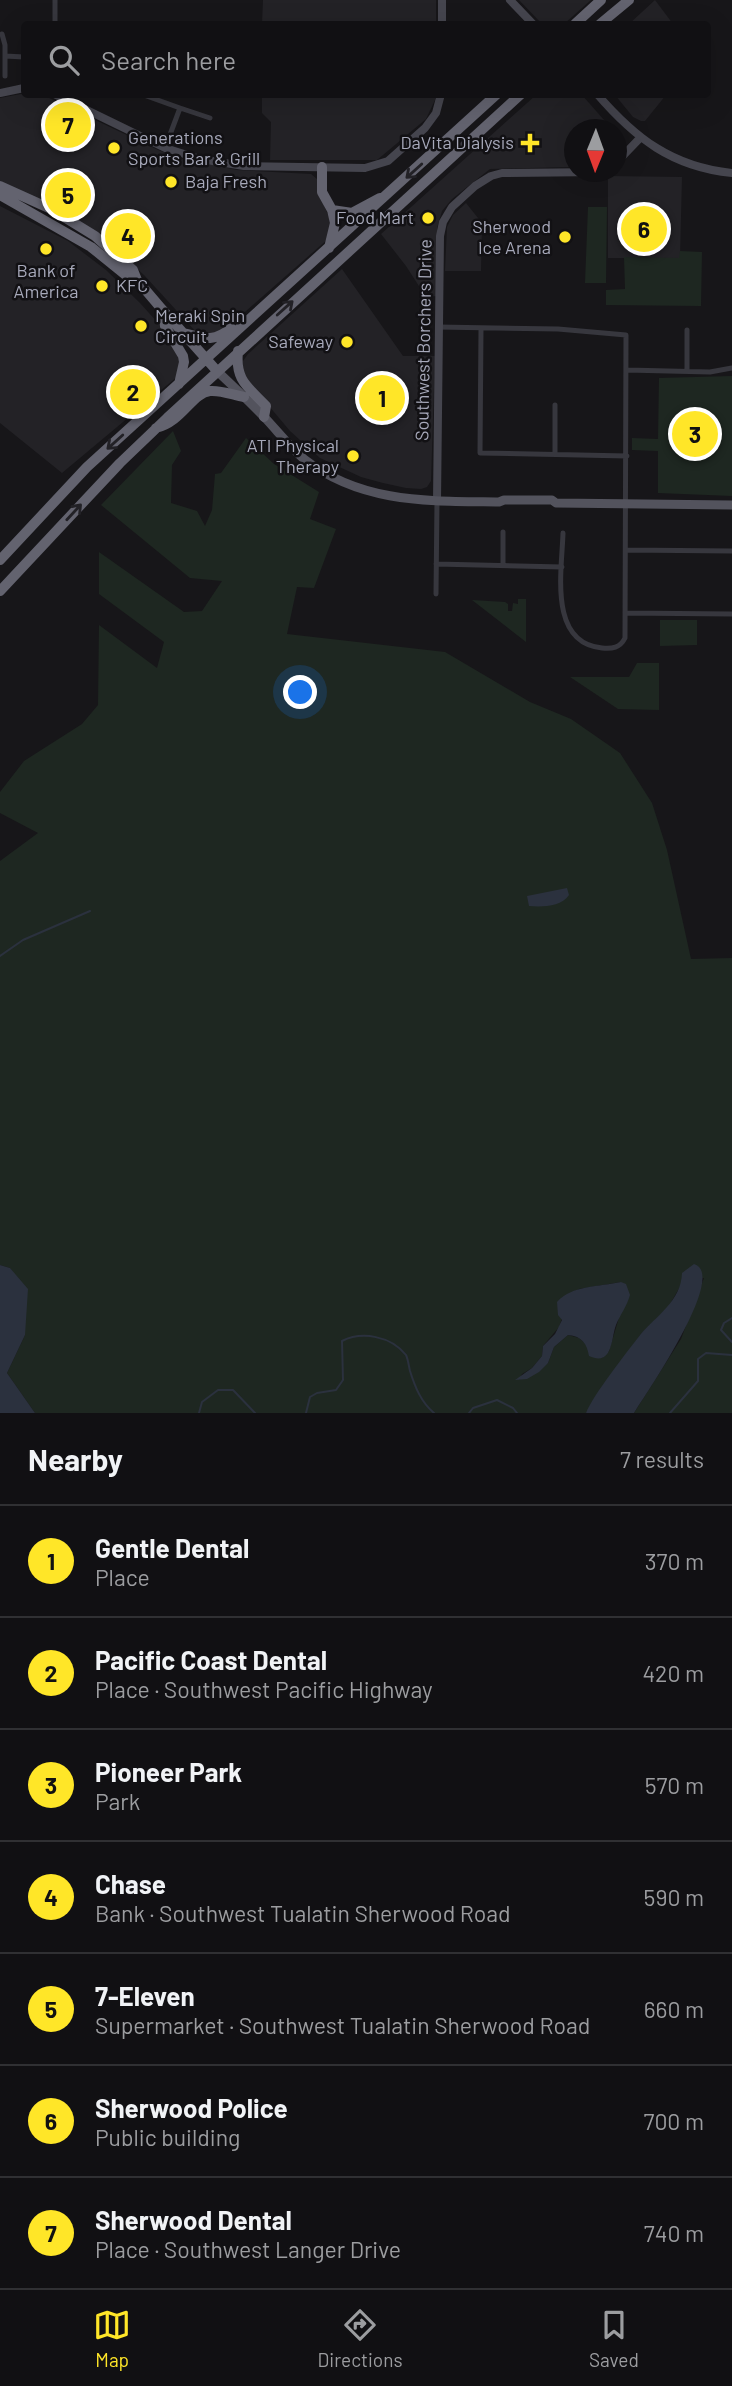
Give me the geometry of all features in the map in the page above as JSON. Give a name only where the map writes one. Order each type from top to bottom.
[{"type":"highway","points":[[578,21],[601,0]]},
{"type":"highway","points":[[604,21],[629,0]]},
{"type":"highway","points":[[0,560],[87,467],[493,98]]},
{"type":"highway","points":[[0,591],[156,428],[517,98]]},
{"type":"highway","points":[[322,167],[323,192],[332,210],[335,226],[329,248]]},
{"type":"highway","points":[[0,186],[51,209],[91,234],[133,270],[137,280],[163,311],[217,370]]},
{"type":"highway","points":[[0,195],[94,249],[127,276],[137,280]]},
{"type":"highway","points":[[332,210],[352,213],[387,195]]},
{"type":"highway","points":[[42,219],[50,219],[79,232],[91,234]]},
{"type":"highway","points":[[183,332],[210,340],[217,338],[263,299],[272,299]]},
{"type":"highway","points":[[163,311],[164,326],[183,356],[179,384]]},
{"type":"highway","points":[[239,351],[239,376],[265,406],[264,417]]},
{"type":"highway","points":[[156,428],[170,425],[195,399],[207,392],[244,397]]},
{"type":"main road","points":[[217,370],[295,451],[334,478],[381,495],[437,501],[527,505],[732,505]]},
{"type":"street","points":[[55,0],[55,21]]},
{"type":"street","points":[[442,0],[442,21]]},
{"type":"street","points":[[510,0],[530,21]]},
{"type":"street","points":[[2,34],[5,76]]},
{"type":"street","points":[[5,56],[21,57]]},
{"type":"street","points":[[0,93],[21,89]]},
{"type":"street","points":[[152,98],[210,118]]},
{"type":"street","points":[[72,99],[164,148],[200,159],[227,164],[365,168],[385,162],[432,120],[439,109],[440,98]]},
{"type":"street","points":[[601,98],[640,138],[681,161],[709,170],[732,173]]},
{"type":"street","points":[[164,148],[180,108]]},
{"type":"street","points":[[627,152],[640,138]]},
{"type":"street","name":"Southwest Borchers Drive","points":[[436,594],[440,236],[443,222],[453,206],[481,181],[496,174],[564,173]]},
{"type":"street","points":[[439,327],[558,329],[626,335],[625,638],[615,648],[583,643],[569,629],[563,614],[563,533]]},
{"type":"street","points":[[481,329],[480,453],[627,456]]},
{"type":"street","points":[[687,330],[687,372]]},
{"type":"street","points":[[627,370],[710,372],[732,368]]},
{"type":"street","points":[[555,405],[555,454]]},
{"type":"street","points":[[503,532],[503,565]]},
{"type":"street","points":[[626,550],[732,551]]},
{"type":"street","points":[[436,564],[562,567]]},
{"type":"street","points":[[625,613],[732,614]]},
{"type":"shaded area","points":[[263,0],[436,0],[436,21],[262,21]]},
{"type":"shaded area","points":[[519,0],[591,0],[567,21],[539,21]]},
{"type":"shaded area","points":[[655,0],[671,21],[632,21]]},
{"type":"shaded area","points":[[21,94],[21,98],[49,98],[158,150],[183,159],[237,170],[311,174],[317,179],[321,199],[331,221],[328,239],[222,332],[215,336],[197,333],[124,257],[0,181],[0,98]]},
{"type":"shaded area","points":[[262,98],[435,98],[426,119],[377,160],[270,160],[271,122],[262,113]]},
{"type":"shaded area","points":[[533,98],[585,98],[603,119],[564,119],[564,167],[490,169],[452,199],[442,211],[437,228],[437,296],[426,297],[381,234]]},
{"type":"shaded area","points":[[617,98],[664,98],[645,121],[633,117]]},
{"type":"shaded area","points":[[627,176],[682,177],[680,258],[608,258],[608,182],[627,182]]},
{"type":"shaded area","points":[[466,203],[482,223],[481,271],[445,271],[447,227],[453,215]]},
{"type":"shaded area","points":[[0,206],[68,241],[106,270],[184,352],[178,376],[62,473],[0,423]]},
{"type":"shaded area","points":[[588,207],[607,207],[606,283],[585,283]]},
{"type":"shaded area","points":[[680,251],[702,252],[701,306],[606,305],[606,290],[625,289],[624,257],[679,258]]},
{"type":"shaded area","points":[[342,269],[403,356],[435,356],[431,481],[427,487],[406,488],[383,483],[361,477],[320,458],[290,431],[242,374],[243,361],[248,354]]},
{"type":"shaded area","points":[[732,376],[732,496],[658,493],[658,451],[632,450],[632,438],[658,439],[659,378]]},
{"type":"shaded area","points":[[173,431],[181,451],[172,465],[171,503],[197,511],[205,526],[212,510],[215,474],[221,473],[246,438],[274,464],[319,492],[310,519],[336,529],[314,588],[297,587],[287,634],[445,652],[530,702],[571,719],[620,753],[652,803],[667,850],[691,959],[732,958],[732,1413],[634,1413],[681,1339],[704,1278],[682,1283],[669,1306],[640,1335],[586,1413],[35,1413],[7,1373],[25,1335],[10,1268],[0,1265],[0,861],[38,833],[0,813],[0,792],[24,761],[82,724],[98,705],[99,625],[157,668],[164,642],[99,594],[99,552],[184,612],[202,611],[222,581],[190,578],[101,505]],"holes":[[[621,1282],[627,1291],[609,1351],[602,1358],[579,1338],[568,1335],[554,1347],[548,1363],[519,1380],[542,1356],[543,1346],[559,1327],[570,1294],[579,1289]]]},
{"type":"shaded area","points":[[518,599],[526,599],[526,642],[472,600],[505,602],[508,604],[508,611],[512,611],[513,603],[518,604]]},
{"type":"shaded area","points":[[660,620],[697,620],[697,645],[660,646]]},
{"type":"shaded area","points":[[637,663],[659,663],[659,710],[618,709],[570,677],[629,677]]},
{"type":"water","points":[[567,888],[569,895],[561,902],[529,906],[527,896]]},
{"type":"water","points":[[694,1264],[702,1273],[701,1289],[693,1311],[667,1361],[634,1413],[586,1413],[640,1335],[673,1300],[681,1283],[682,1273]]},
{"type":"water","points":[[0,1265],[10,1268],[28,1289],[25,1335],[7,1373],[35,1413],[0,1413]]},
{"type":"water","points":[[621,1282],[626,1284],[630,1295],[616,1325],[610,1350],[603,1358],[589,1356],[583,1341],[568,1335],[554,1347],[548,1363],[539,1372],[527,1379],[515,1380],[532,1368],[542,1356],[543,1346],[555,1334],[562,1320],[558,1315],[557,1302],[563,1296],[586,1288]]},
{"type":"waterway","points":[[0,956],[23,940],[90,911]]},
{"type":"waterway","points":[[732,1318],[724,1323],[721,1330],[732,1342]]},
{"type":"waterway","points":[[306,1413],[310,1397],[336,1390],[343,1380],[342,1341],[358,1336],[376,1337],[392,1343],[406,1355],[416,1388],[434,1413]]},
{"type":"waterway","points":[[670,1413],[698,1381],[698,1359],[706,1353],[732,1355]]},
{"type":"waterway","points":[[199,1413],[202,1402],[218,1390],[233,1390],[255,1413]]},
{"type":"waterway","points":[[469,1413],[473,1408],[497,1400],[517,1413]]},
{"type":"place","name":"Sherwood Dental","points":[[68,125]]},
{"type":"place","name":"DaVita Dialysis","points":[[530,143]]},
{"type":"place","name":"Generations Sports Bar & Grill","points":[[114,148]]},
{"type":"place","name":"Baja Fresh","points":[[171,182]]},
{"type":"place","name":"7-Eleven","points":[[68,195]]},
{"type":"place","name":"Food Mart","points":[[428,218]]},
{"type":"place","name":"Sherwood Police","points":[[644,229]]},
{"type":"place","name":"Chase","points":[[128,236]]},
{"type":"place","name":"Sherwood Ice Arena","points":[[565,237]]},
{"type":"place","name":"Bank of America","points":[[46,249]]},
{"type":"place","name":"KFC","points":[[102,286]]},
{"type":"place","name":"Meraki Spin Circuit","points":[[141,326]]},
{"type":"place","name":"Safeway","points":[[347,342]]},
{"type":"place","name":"Pacific Coast Dental","points":[[133,392]]},
{"type":"place","name":"Gentle Dental","points":[[382,398]]},
{"type":"place","name":"Pioneer Park","points":[[695,434]]},
{"type":"place","name":"ATI Physical Therapy","points":[[353,456]]}]
